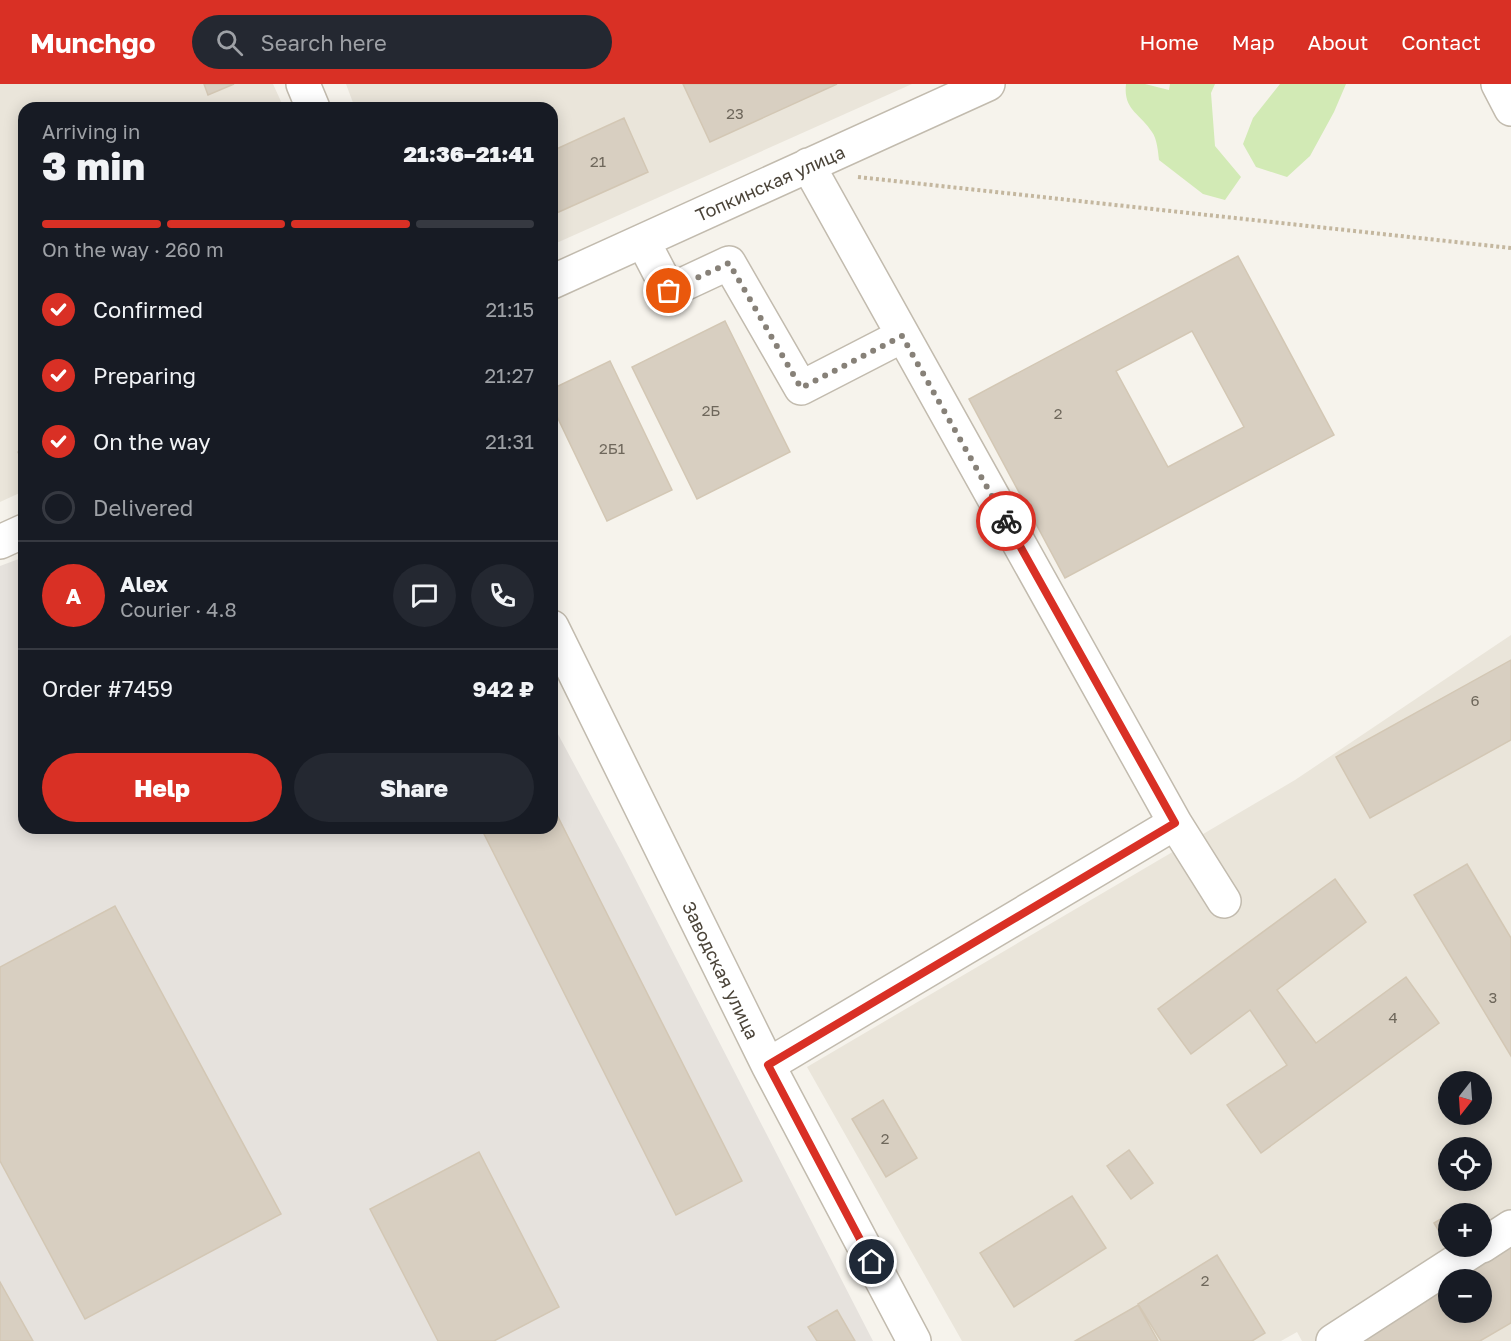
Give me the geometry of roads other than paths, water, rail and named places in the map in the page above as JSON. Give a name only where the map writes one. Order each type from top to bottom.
[{"type":"street","points":[[303,84],[310,102]]},
{"type":"street","name":"Топкинская улица","points":[[558,279],[643,241],[812,174],[988,84]]},
{"type":"street","points":[[1498,84],[1511,109]]},
{"type":"street","points":[[812,174],[1175,823],[1224,901]]},
{"type":"street","points":[[643,241],[669,291],[729,263],[801,388],[902,336]]},
{"type":"street","points":[[0,542],[18,534]]},
{"type":"street","name":"Заводская улица","points":[[558,639],[768,1065],[914,1341]]},
{"type":"street","points":[[768,1065],[1175,823]]},
{"type":"street","points":[[1492,1239],[1511,1227]]},
{"type":"street","points":[[1333,1341],[1464,1257]]}]
